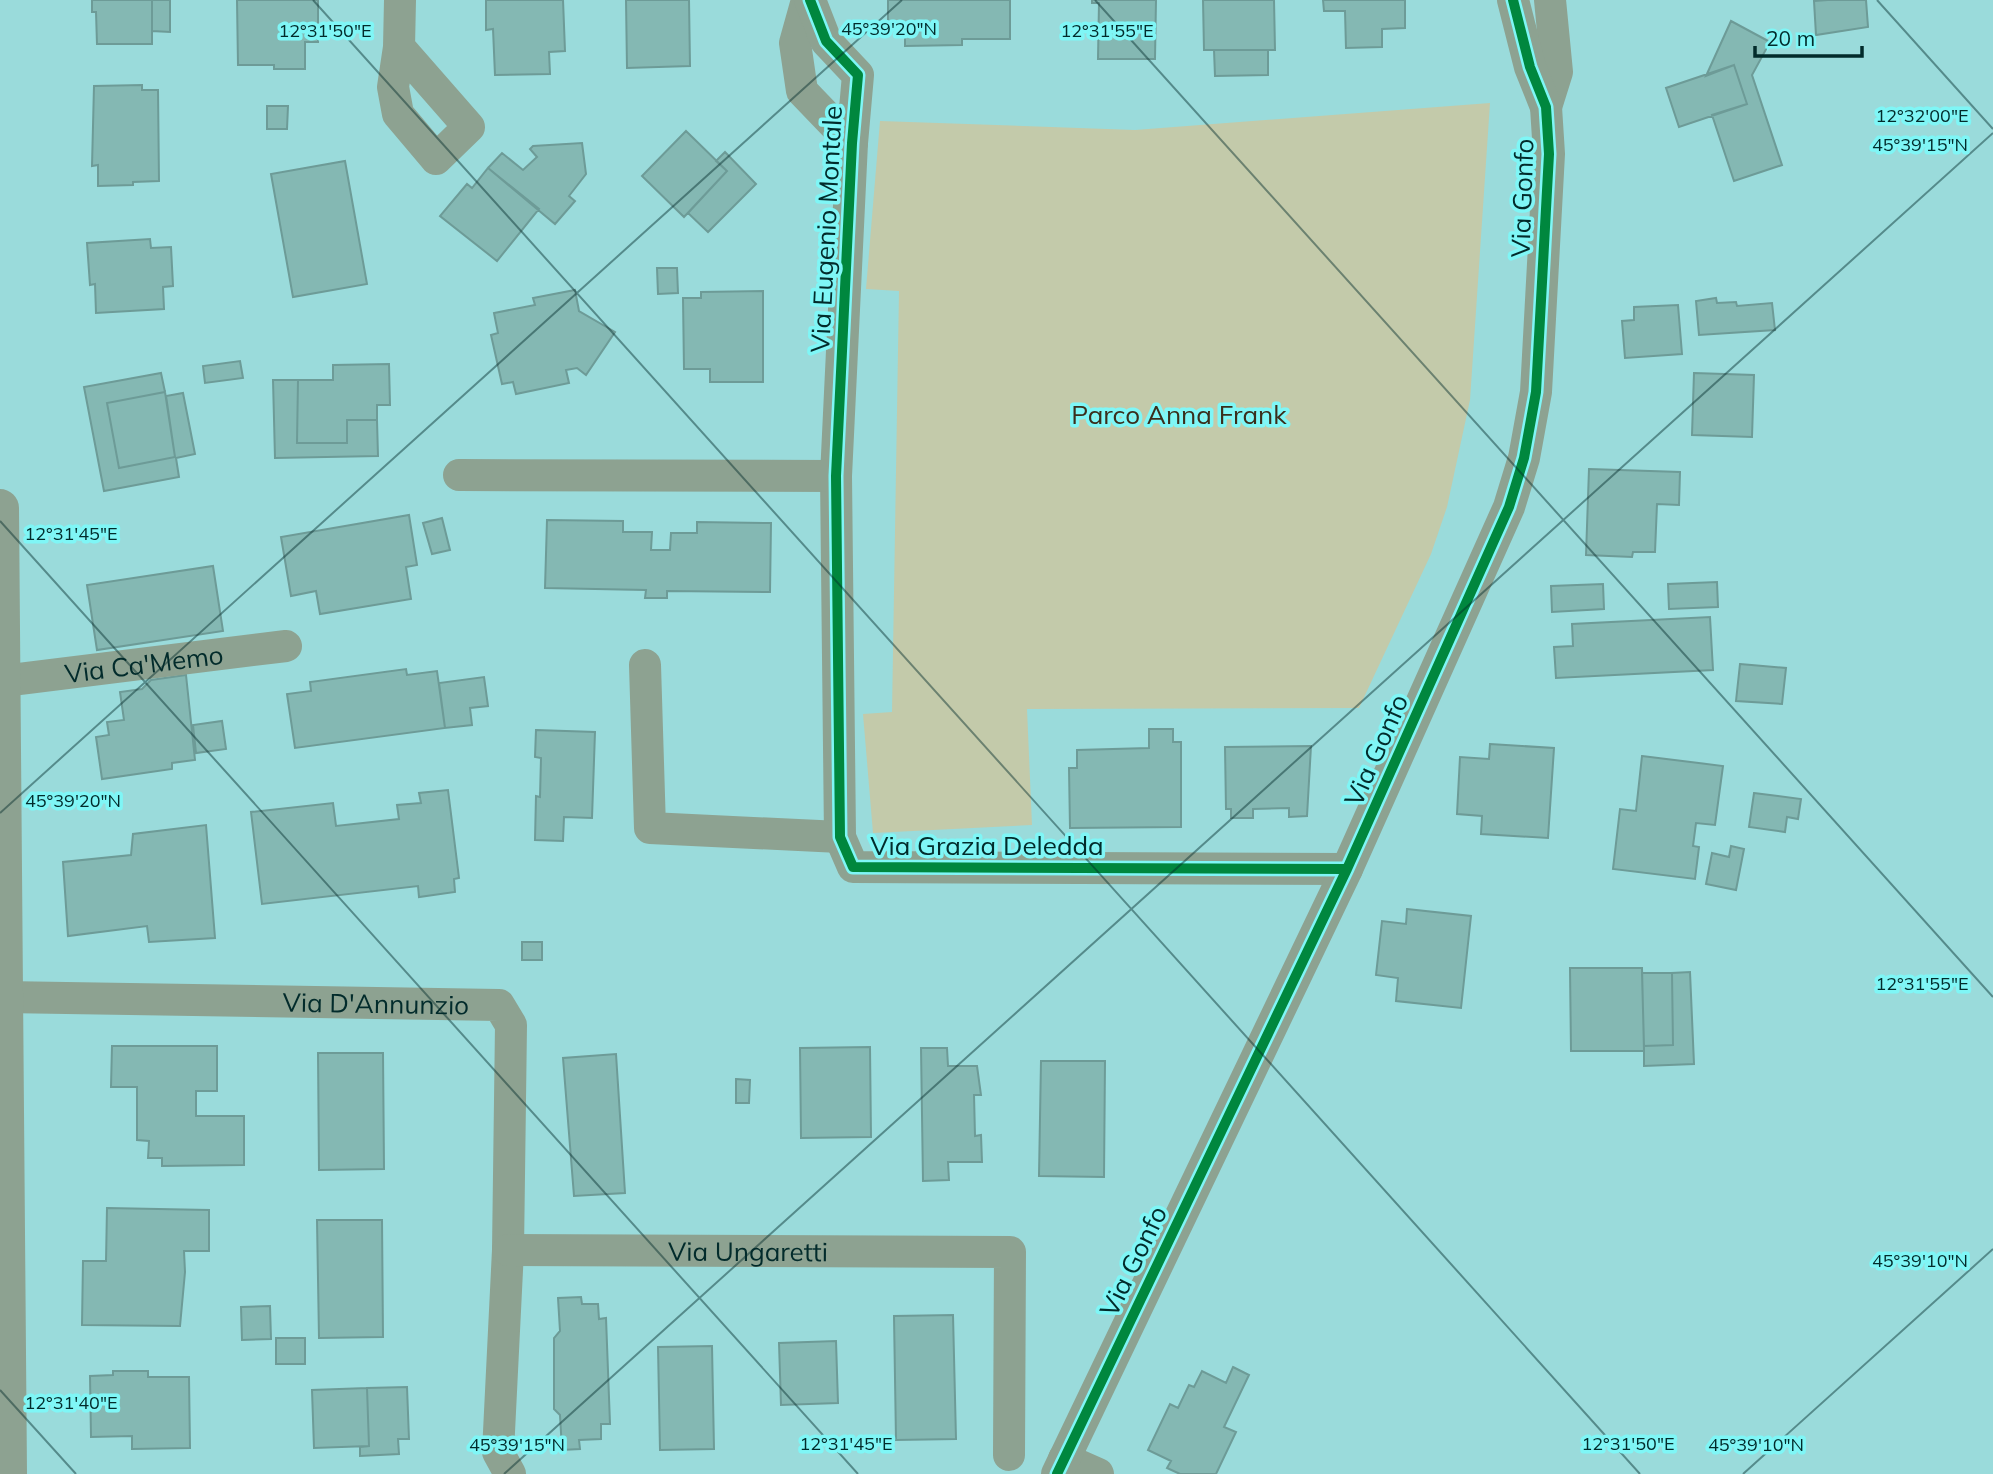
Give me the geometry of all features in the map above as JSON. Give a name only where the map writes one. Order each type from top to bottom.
[{"type":"street","points":[[399,47],[400,0]]},
{"type":"street","name":"Via Eugenio Montale","points":[[808,0],[795,43],[803,91],[852,143]]},
{"type":"street","name":"Via Eugenio Montale","points":[[808,0],[826,41],[858,75],[852,143],[836,476]]},
{"type":"street","name":"Via Gonfo","points":[[1060,1466],[1347,869],[1509,507],[1524,458],[1536,392],[1549,154],[1546,107],[1530,67],[1513,0]]},
{"type":"street","name":"Via Gonfo","points":[[1546,107],[1557,72],[1550,0]]},
{"type":"street","points":[[459,475],[836,476]]},
{"type":"street","name":"Via Grazia Deledda","points":[[836,476],[840,837],[853,867],[1347,869]]},
{"type":"street","points":[[0,508],[8,1474]]},
{"type":"street","name":"Via Ca'Memo","points":[[3,681],[286,646]]},
{"type":"street","name":"Via Grazia Deledda","points":[[645,666],[650,828],[840,837]]},
{"type":"street","name":"Via D'Annunzio","points":[[4,997],[499,1005],[510,1025],[508,1250]]},
{"type":"street","points":[[508,1250],[498,1452],[510,1474]]},
{"type":"street","name":"Via Ungaretti","points":[[508,1250],[1010,1252],[1009,1455]]},
{"type":"street","points":[[1060,1466],[1097,1474]]},
{"type":"green space","name":"Parco Anna Frank","points":[[1490,103],[1470,400],[1447,507],[1431,554],[1359,708],[1027,709],[1032,825],[873,833],[863,714],[892,712],[899,291],[866,289],[880,121],[1135,130]]},
{"type":"building","points":[[92,0],[152,0],[152,44],[97,44],[96,12],[92,12]]},
{"type":"building","points":[[152,0],[170,0],[170,32],[152,31]]},
{"type":"building","points":[[237,0],[318,0],[318,42],[305,42],[305,69],[274,69],[274,65],[238,65]]},
{"type":"building","points":[[486,0],[563,0],[565,51],[549,52],[550,74],[495,75],[493,29],[486,30]]},
{"type":"building","points":[[626,0],[689,0],[690,66],[627,68]]},
{"type":"building","points":[[888,0],[1010,0],[1010,39],[962,39],[962,45],[905,46],[905,26],[888,27]]},
{"type":"building","points":[[1092,0],[1156,0],[1155,59],[1098,59],[1099,3],[1092,3]]},
{"type":"building","points":[[1203,0],[1274,0],[1275,50],[1204,50]]},
{"type":"building","points":[[1323,0],[1405,0],[1405,28],[1382,29],[1382,47],[1346,48],[1345,11],[1324,11]]},
{"type":"building","points":[[1866,0],[1868,27],[1816,35],[1814,1]]},
{"type":"building","points":[[1731,21],[1770,42],[1752,75],[1782,165],[1734,181],[1712,115],[1747,104],[1734,65],[1706,76]]},
{"type":"building","points":[[1214,50],[1268,50],[1268,75],[1215,76]]},
{"type":"building","points":[[1734,65],[1747,104],[1679,127],[1666,88]]},
{"type":"building","points":[[142,85],[142,90],[158,90],[159,181],[98,186],[98,165],[92,166],[94,86]]},
{"type":"building","points":[[267,106],[288,106],[287,129],[267,129]]},
{"type":"building","points":[[686,131],[727,171],[684,217],[642,176]]},
{"type":"building","points":[[582,143],[586,174],[569,196],[575,201],[555,224],[488,168],[502,153],[523,170],[537,157],[530,149],[533,146]]},
{"type":"building","points":[[725,152],[756,184],[708,232],[688,213],[727,171],[716,161]]},
{"type":"building","points":[[345,161],[367,284],[293,297],[271,174]]},
{"type":"building","points":[[488,168],[539,209],[497,261],[440,216],[467,184],[472,188]]},
{"type":"building","points":[[150,239],[151,248],[171,247],[173,286],[163,287],[164,309],[96,313],[95,284],[90,285],[87,243]]},
{"type":"building","points":[[657,268],[677,268],[678,293],[658,294]]},
{"type":"building","points":[[575,290],[579,311],[615,332],[586,375],[577,368],[566,370],[569,383],[516,394],[513,382],[502,384],[491,335],[498,333],[494,313],[535,305],[533,298]]},
{"type":"building","points":[[763,291],[763,382],[710,382],[710,369],[684,369],[683,298],[701,298],[701,292]]},
{"type":"building","points":[[1716,298],[1717,303],[1736,302],[1737,306],[1772,303],[1775,330],[1699,335],[1696,301]]},
{"type":"building","points":[[1678,305],[1682,354],[1625,358],[1622,321],[1634,320],[1634,307]]},
{"type":"building","points":[[240,361],[243,378],[205,383],[203,366]]},
{"type":"building","points":[[389,364],[390,405],[377,405],[377,420],[347,420],[347,443],[297,443],[298,380],[333,380],[333,365]]},
{"type":"building","points":[[161,373],[165,392],[107,403],[119,468],[175,457],[166,396],[183,393],[195,454],[176,458],[179,477],[104,491],[84,387]]},
{"type":"building","points":[[1694,373],[1754,375],[1752,437],[1692,435]]},
{"type":"building","points":[[273,380],[298,380],[297,443],[347,443],[347,420],[377,420],[378,456],[275,458]]},
{"type":"building","points":[[165,392],[175,457],[119,468],[107,403]]},
{"type":"building","points":[[1589,469],[1680,472],[1679,505],[1657,504],[1655,552],[1633,552],[1632,557],[1586,555]]},
{"type":"building","points":[[409,515],[417,565],[406,567],[411,599],[320,614],[316,591],[291,596],[281,537]]},
{"type":"building","points":[[442,518],[450,550],[432,554],[423,523]]},
{"type":"building","points":[[547,520],[623,521],[623,532],[652,532],[651,550],[670,550],[671,533],[697,533],[697,522],[771,523],[770,592],[667,591],[667,598],[645,598],[646,590],[545,588]]},
{"type":"building","points":[[213,566],[223,631],[97,650],[87,585]]},
{"type":"building","points":[[1717,582],[1718,607],[1669,609],[1668,584]]},
{"type":"building","points":[[1603,584],[1604,609],[1552,612],[1551,586]]},
{"type":"building","points":[[1710,617],[1713,670],[1556,678],[1554,647],[1573,646],[1572,624]]},
{"type":"building","points":[[1740,664],[1786,668],[1782,704],[1736,701]]},
{"type":"building","points":[[406,669],[407,675],[437,671],[445,728],[295,748],[287,694],[311,691],[310,682]]},
{"type":"building","points":[[186,675],[195,760],[172,763],[172,769],[102,779],[96,737],[109,735],[107,722],[124,720],[120,692],[142,689],[151,680]]},
{"type":"building","points":[[484,677],[488,706],[470,708],[472,725],[445,728],[439,683]]},
{"type":"building","points":[[222,721],[226,749],[196,753],[193,725]]},
{"type":"building","points":[[1149,729],[1173,729],[1173,742],[1181,742],[1181,827],[1070,828],[1069,768],[1077,768],[1077,750],[1149,748]]},
{"type":"building","points":[[536,730],[595,732],[592,818],[564,817],[563,841],[535,840],[536,796],[540,797],[541,758],[535,757]]},
{"type":"building","points":[[1490,744],[1554,748],[1548,838],[1481,834],[1482,816],[1457,814],[1460,757],[1489,759]]},
{"type":"building","points":[[1311,746],[1307,816],[1289,817],[1289,808],[1253,809],[1253,818],[1231,818],[1231,809],[1226,809],[1225,747]]},
{"type":"building","points":[[1642,756],[1723,766],[1715,825],[1696,823],[1693,846],[1699,847],[1695,879],[1613,869],[1620,809],[1636,811]]},
{"type":"building","points":[[448,790],[459,878],[454,879],[455,892],[419,897],[418,886],[262,904],[251,812],[333,803],[336,826],[399,819],[397,805],[421,803],[419,793]]},
{"type":"building","points":[[1754,793],[1801,799],[1798,819],[1787,817],[1785,832],[1749,827]]},
{"type":"building","points":[[206,825],[215,938],[149,942],[147,926],[68,936],[63,862],[131,855],[133,834]]},
{"type":"building","points":[[1731,846],[1744,849],[1736,890],[1706,884],[1712,853],[1729,857]]},
{"type":"building","points":[[1407,909],[1471,916],[1461,1008],[1396,1001],[1398,978],[1376,975],[1382,921],[1406,924]]},
{"type":"building","points":[[522,942],[542,942],[542,960],[522,960]]},
{"type":"building","points":[[1570,968],[1642,968],[1644,1051],[1571,1051]]},
{"type":"building","points":[[1690,972],[1694,1064],[1644,1066],[1644,1046],[1673,1045],[1672,973]]},
{"type":"building","points":[[1642,973],[1672,973],[1673,1045],[1644,1046]]},
{"type":"building","points":[[112,1046],[217,1046],[217,1091],[196,1091],[196,1116],[244,1116],[244,1165],[162,1166],[162,1158],[148,1158],[149,1141],[137,1140],[137,1087],[111,1087]]},
{"type":"building","points":[[870,1047],[871,1137],[801,1138],[800,1048]]},
{"type":"building","points":[[921,1048],[947,1048],[948,1066],[977,1066],[981,1095],[974,1095],[975,1136],[981,1135],[982,1162],[948,1162],[949,1180],[923,1181]]},
{"type":"building","points":[[318,1053],[383,1053],[384,1169],[319,1170]]},
{"type":"building","points":[[616,1054],[625,1193],[574,1196],[563,1058]]},
{"type":"building","points":[[1041,1061],[1105,1061],[1104,1177],[1039,1176]]},
{"type":"building","points":[[736,1079],[750,1080],[749,1103],[736,1103]]},
{"type":"building","points":[[107,1208],[209,1210],[209,1251],[184,1251],[185,1272],[180,1326],[82,1325],[83,1261],[106,1261]]},
{"type":"building","points":[[317,1220],[382,1220],[383,1337],[319,1338]]},
{"type":"building","points":[[581,1297],[582,1304],[598,1304],[599,1319],[606,1318],[610,1424],[601,1424],[601,1439],[579,1440],[580,1449],[562,1450],[560,1415],[554,1409],[554,1338],[560,1331],[558,1298]]},
{"type":"building","points":[[270,1306],[271,1339],[242,1340],[241,1307]]},
{"type":"building","points":[[953,1315],[956,1439],[896,1440],[894,1316]]},
{"type":"building","points":[[276,1338],[305,1338],[305,1364],[276,1364]]},
{"type":"building","points":[[836,1341],[838,1403],[781,1405],[779,1343]]},
{"type":"building","points":[[712,1346],[714,1449],[660,1450],[658,1347]]},
{"type":"building","points":[[1233,1367],[1249,1375],[1224,1427],[1236,1432],[1216,1474],[1180,1474],[1167,1468],[1171,1461],[1148,1450],[1170,1404],[1178,1408],[1189,1385],[1194,1387],[1202,1371],[1226,1383]]},
{"type":"building","points":[[113,1371],[148,1371],[148,1377],[189,1377],[190,1448],[132,1449],[132,1436],[91,1437],[90,1376],[113,1375]]},
{"type":"building","points":[[407,1387],[409,1439],[398,1439],[399,1454],[360,1456],[360,1447],[369,1446],[367,1388]]},
{"type":"building","points":[[367,1388],[369,1446],[314,1448],[312,1390]]},
{"type":"cycle path","points":[[810,0],[826,41],[858,75],[852,143],[836,476],[840,837],[853,867],[1347,869]]},
{"type":"cycle path","points":[[1057,1474],[1347,869],[1509,507],[1524,458],[1536,392],[1549,154],[1546,107],[1530,67],[1513,0]]}]
